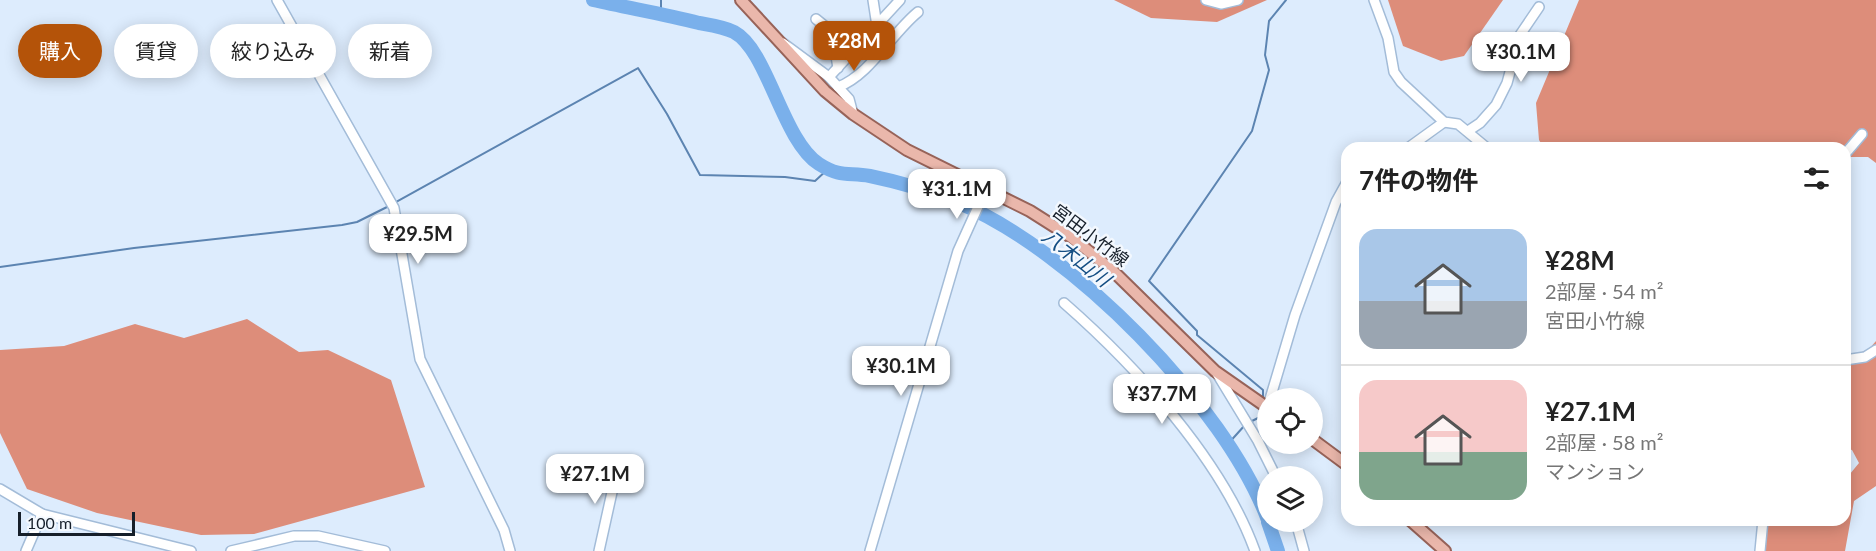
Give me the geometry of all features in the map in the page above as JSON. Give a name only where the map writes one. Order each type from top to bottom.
[{"type":"main road","name":"宮田小竹線","points":[[741,0],[825,91],[853,114],[907,150],[986,189],[1071,237],[1112,270],[1215,371],[1257,400]]},
{"type":"main road","points":[[1323,447],[1341,461]]},
{"type":"main road","points":[[1417,526],[1445,551]]},
{"type":"street","points":[[277,0],[394,208],[420,359],[504,530],[510,551]]},
{"type":"street","points":[[873,0],[877,26]]},
{"type":"street","points":[[829,77],[900,0]]},
{"type":"street","points":[[1206,0],[1221,4],[1238,0]]},
{"type":"street","points":[[1374,0],[1388,38],[1394,72],[1444,122],[1458,124],[1480,142]]},
{"type":"street","points":[[1468,131],[1480,123],[1496,105],[1507,83],[1520,35],[1539,7]]},
{"type":"street","points":[[838,87],[851,82],[918,12]]},
{"type":"street","points":[[816,19],[832,32],[838,68]]},
{"type":"street","points":[[781,42],[794,48],[820,73],[829,77],[849,99],[853,114]]},
{"type":"street","points":[[1416,142],[1444,122]]},
{"type":"street","points":[[1851,147],[1863,134]]},
{"type":"street","points":[[870,551],[958,251],[986,189]]},
{"type":"street","points":[[1273,388],[1295,315],[1341,193]]},
{"type":"street","points":[[1064,303],[1135,371],[1188,437],[1231,497],[1255,551]]},
{"type":"street","points":[[1851,359],[1865,357],[1876,350]]},
{"type":"street","points":[[1215,371],[1258,441],[1270,466]]},
{"type":"street","points":[[599,551],[618,465]]},
{"type":"street","points":[[0,489],[42,514],[191,551]]},
{"type":"street","points":[[26,551],[42,514]]},
{"type":"street","points":[[1760,551],[1762,526]]},
{"type":"street","points":[[1299,532],[1304,551]]},
{"type":"street","points":[[231,551],[294,536],[318,536],[385,551]]},
{"type":"shaded area","points":[[1114,0],[1267,0],[1217,22],[1151,18]]},
{"type":"shaded area","points":[[1388,0],[1503,0],[1464,56],[1441,61],[1403,46]]},
{"type":"shaded area","points":[[1579,0],[1876,0],[1876,163],[1868,157],[1851,157],[1851,142],[1540,142],[1536,103]]},
{"type":"shaded area","points":[[247,319],[299,352],[328,350],[391,380],[425,487],[254,534],[201,535],[97,513],[27,489],[0,433],[0,350],[64,346],[135,324],[184,338]]},
{"type":"shaded area","points":[[1876,341],[1876,486],[1854,501],[1851,518],[1851,473],[1859,463],[1851,450],[1851,356],[1869,349]]},
{"type":"shaded area","points":[[1758,526],[1850,526],[1845,551],[1766,551],[1757,534]]},
{"type":"waterway","name":"八木山川","points":[[593,0],[717,26],[734,32],[746,42],[756,57],[795,136],[806,152],[819,164],[839,173],[892,181],[957,202],[1001,224],[1048,255],[1094,293],[1181,381],[1217,428],[1247,475],[1257,496]]},
{"type":"waterway","points":[[661,0],[661,14]]},
{"type":"waterway","points":[[1261,388],[1197,335],[1197,331],[1149,281],[1252,131],[1269,70],[1265,55],[1269,21],[1286,0]]},
{"type":"waterway","points":[[394,203],[638,68],[667,114],[700,175],[785,177],[815,181],[828,169]]},
{"type":"waterway","points":[[0,267],[134,248],[342,225],[357,222],[389,206]]},
{"type":"waterway","points":[[1250,422],[1257,418]]},
{"type":"waterway","points":[[1227,445],[1245,425]]},
{"type":"waterway","name":"八木山川","points":[[1271,532],[1278,551]]}]
